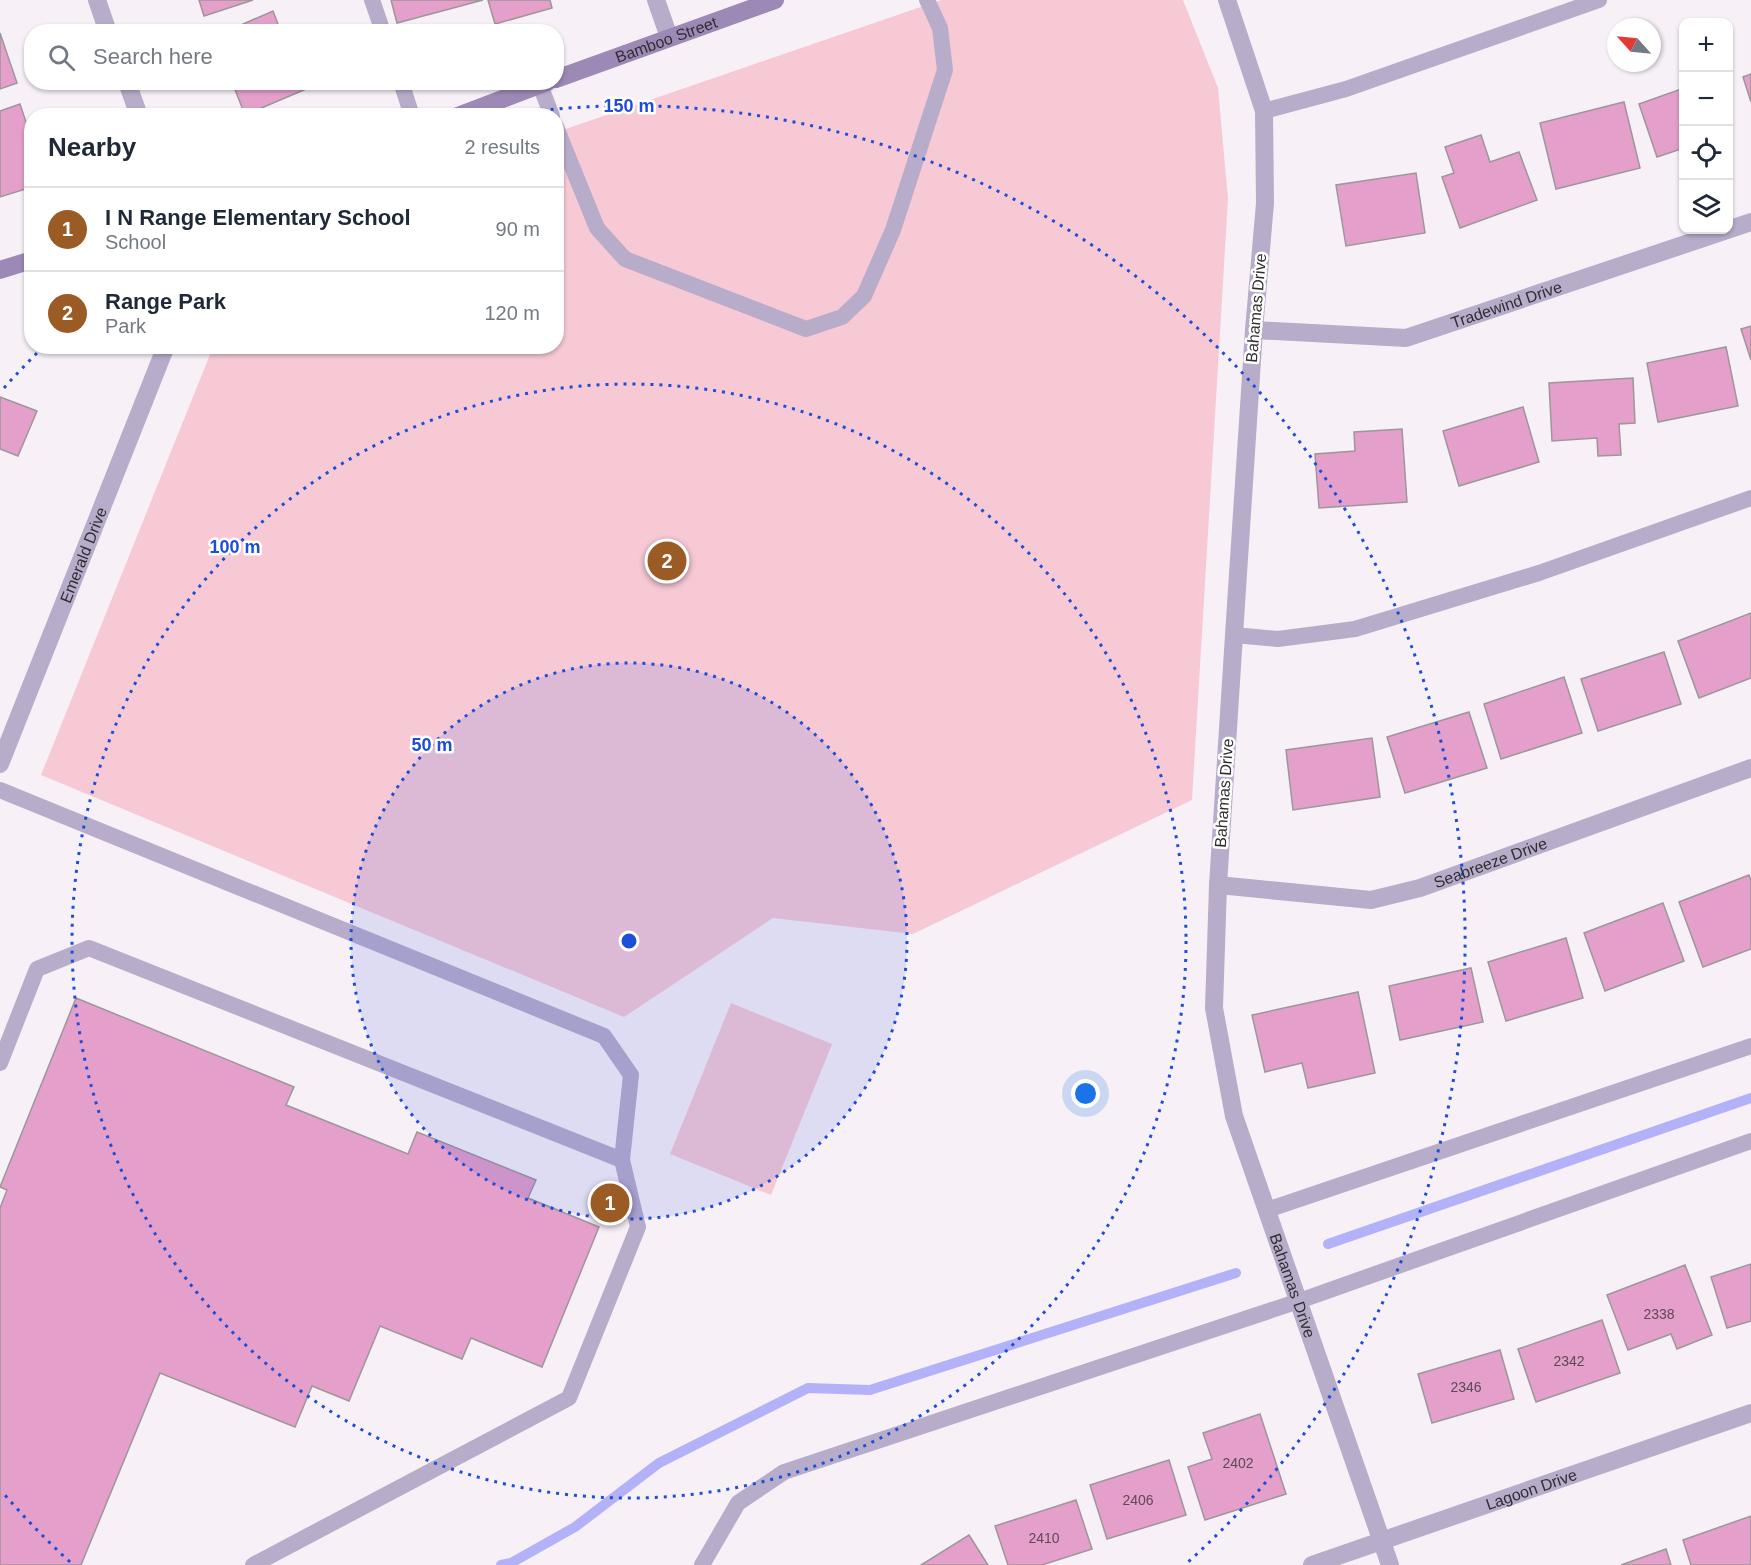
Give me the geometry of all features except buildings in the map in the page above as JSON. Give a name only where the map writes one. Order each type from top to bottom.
[{"type":"street","points":[[96,0],[105,24]]},
{"type":"street","points":[[656,0],[669,38]]},
{"type":"street","name":"Bamboo Street","points":[[564,76],[775,0]]},
{"type":"street","name":"Bahamas Drive","points":[[1227,0],[1264,111],[1265,203],[1254,330],[1218,885],[1215,1008],[1234,1116],[1383,1539],[1390,1565]]},
{"type":"street","points":[[130,90],[136,108]]},
{"type":"street","name":"Bamboo Street","points":[[479,108],[527,90]]},
{"type":"street","name":"Tradewind Drive","points":[[1254,330],[1406,338],[1751,222]]},
{"type":"street","points":[[0,270],[24,262]]},
{"type":"street","name":"Emerald Drive","points":[[0,764],[163,354]]},
{"type":"street","name":"Seabreeze Drive","points":[[1218,885],[1371,900],[1420,888],[1751,768]]},
{"type":"street","name":"Lagoon Drive","points":[[1312,1565],[1751,1413]]},
{"type":"lane","points":[[372,0],[380,24]]},
{"type":"lane","points":[[564,148],[597,228],[625,259],[806,329],[842,317],[864,296],[893,230],[945,70],[940,28],[927,0]]},
{"type":"lane","points":[[1264,111],[1346,90],[1599,0]]},
{"type":"lane","points":[[404,90],[409,108]]},
{"type":"lane","points":[[549,90],[551,108]]},
{"type":"lane","points":[[1234,635],[1278,639],[1355,629],[1539,573],[1751,498]]},
{"type":"lane","points":[[0,790],[604,1036],[631,1075],[622,1160],[638,1227],[568,1398],[253,1565]]},
{"type":"lane","points":[[0,1063],[37,969],[89,948],[622,1160]]},
{"type":"lane","points":[[1267,1210],[1751,1046]]},
{"type":"lane","points":[[702,1565],[738,1503],[784,1472],[1299,1301],[1751,1141]]},
{"type":"shaded area","points":[[941,0],[1183,0],[1218,88],[1228,199],[1192,800],[913,934],[773,918],[624,1017],[41,775],[210,354],[564,354],[564,130]]},
{"type":"shaded area","points":[[731,1003],[832,1044],[771,1195],[670,1154]]},
{"type":"waterway","points":[[1328,1244],[1751,1098]]},
{"type":"waterway","points":[[501,1565],[511,1563],[575,1527],[659,1463],[808,1388],[870,1390],[1236,1273]]},
{"type":"place","name":"Range Park","points":[[667,561]]},
{"type":"place","name":"I N Range Elementary School","points":[[610,1203]]}]
